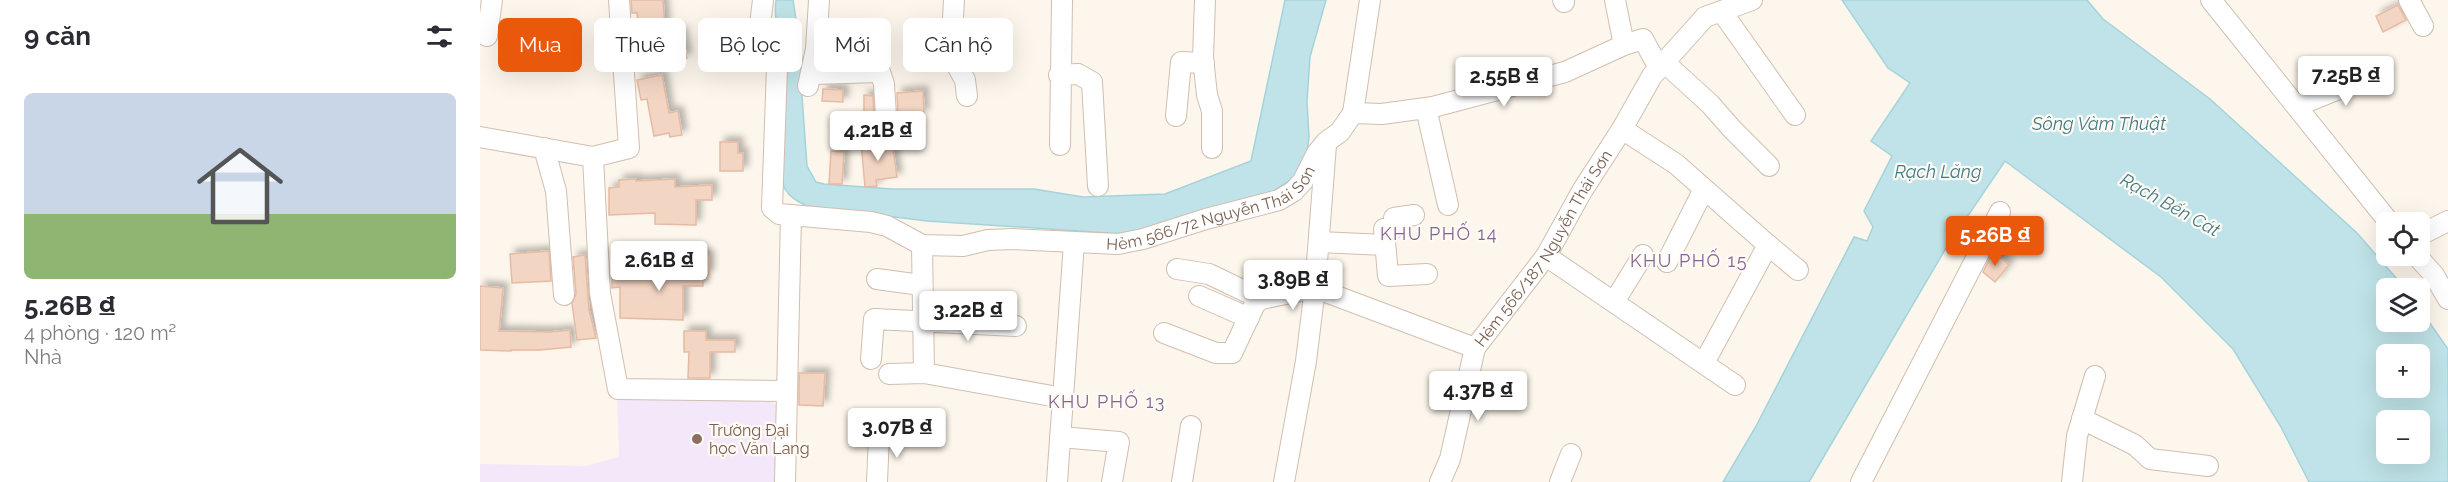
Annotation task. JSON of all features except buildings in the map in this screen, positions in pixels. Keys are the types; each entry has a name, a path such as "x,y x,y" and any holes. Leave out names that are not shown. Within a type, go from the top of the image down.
{"street":[{"path":"487,36 492,0"},
{"path":"480,137 592,157 629,148 619,0"},
{"path":"763,0 757,49 772,58 777,67 772,208 779,214 791,215 785,482"},
{"path":"819,0 816,49 810,80 880,72 884,84 886,131"},
{"path":"954,0 951,55 965,80 967,96"},
{"path":"1060,145 1059,75 1062,0"},
{"path":"1205,0 1204,63 1207,95 1212,111 1212,148"},
{"path":"1370,0 1353,113 1382,114 1426,108 1565,72 1624,45 1643,39 1661,65 1710,104 1769,166"},
{"path":"1616,0 1624,45"},
{"name":"Hẻm 566/187 Nguyễn Thái Sơn","path":"1440,482 1450,459 1476,348 1546,256 1582,191 1623,129 1652,76 1705,17 1752,0"},
{"path":"2211,0 2381,212"},
{"path":"2409,0 2423,26"},
{"path":"1722,12 1795,115"},
{"path":"1176,116 1181,62 1204,63"},
{"path":"2297,106 2380,72"},
{"path":"1059,75 1078,74 1092,82 1098,186"},
{"path":"1426,108 1448,205"},
{"name":"Hẻm 566/72 Nguyễn Thái Sơn","path":"791,215 871,222 887,226 922,244 963,246 988,240 1012,239 1118,244 1280,200 1294,191 1303,181 1317,153 1326,142 1340,132 1353,113"},
{"path":"1623,129 1676,165 1798,270"},
{"path":"1284,482 1306,361 1315,288 1326,142"},
{"path":"544,148 556,191 564,295"},
{"path":"592,157 600,293 618,389 787,391"},
{"path":"1667,262 1704,189"},
{"path":"1862,482 2000,212"},
{"path":"1414,215 1394,218 1394,228 1384,229 1388,276 1426,274"},
{"path":"2430,230 2448,221"},
{"path":"1319,242 1385,244"},
{"name":"Hẻm 566/72 Nguyễn Thái Sơn","path":"1057,482 1074,243"},
{"path":"922,244 924,373"},
{"path":"1704,363 1768,245"},
{"path":"1614,302 1643,255"},
{"path":"1546,256 1735,385"},
{"path":"2426,266 2448,299"},
{"path":"1177,269 1209,274 1261,299"},
{"path":"878,279 921,285"},
{"path":"1164,333 1216,353 1232,353 1255,304 1261,299 1315,288 1476,348"},
{"path":"1199,296 1248,318"},
{"path":"871,359 874,319 1016,326"},
{"path":"889,374 924,373 1063,398"},
{"path":"2072,482 2077,436 2095,376"},
{"path":"2082,419 2135,446 2150,459 2208,466"},
{"path":"1182,482 1191,426"},
{"path":"877,482 879,435"},
{"path":"1060,437 1119,442 1112,482"},
{"path":"1560,482 1571,454"}],"shaded area":[{"name":"Trường Đại học Văn Lang","path":"617,395 764,396 776,405 775,482 480,482 480,464 585,466 619,457"}],"water":[{"path":"776,0 793,0 796,18 776,17"},
{"path":"1285,0 1326,0 1310,57 1307,101 1309,137 1303,164 1293,178 1266,196 1218,211 1124,234 927,221 807,206 789,195 785,189 782,180 780,150 783,72 801,72 807,166 816,182 892,189 1034,189 1083,197 1165,194 1251,161"},
{"name":"Sông Vàm Thuật","path":"1842,0 2087,0 2103,19 2210,99 2357,233 2376,255 2376,266 2386,266 2396,278 2376,278 2376,332 2430,332 2430,323 2448,349 2448,482 2309,482 2281,427 2233,349 2161,277 2005,161 1946,248 1809,482 1723,482 1755,428 1854,237 1867,241 1873,227 1864,211 1892,156 1871,141 1910,83 1888,68"}],"place":[{"name":"Trường Đại học Văn Lang","path":"697,439"}],"district":[{"name":"KHU PHỐ 14","path":"1439,234"},
{"name":"KHU PHỐ 15","path":"1689,261"},
{"name":"KHU PHỐ 13","path":"1107,402"}],"water label":[{"name":"Rạch Lăng","path":"1938,172"},
{"name":"Rạch Bến Cát","path":"2170,205"}]}
